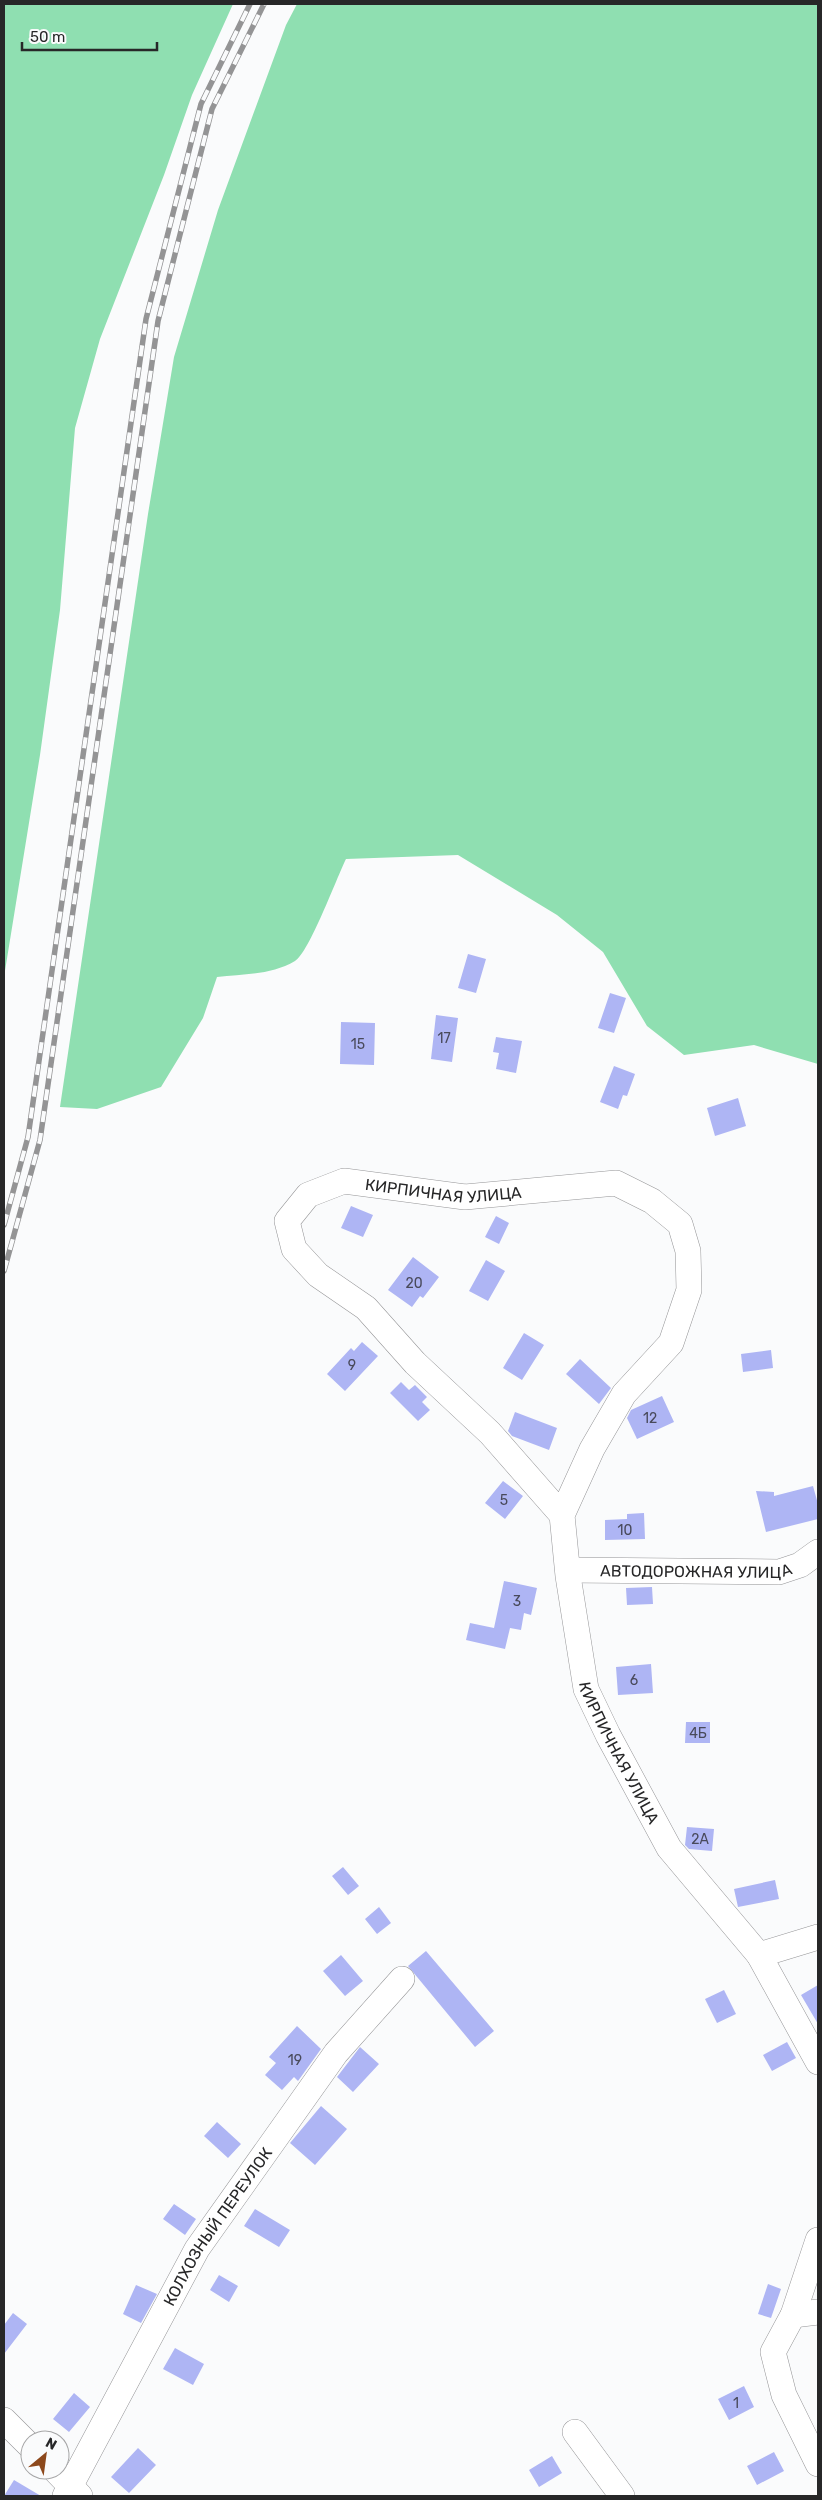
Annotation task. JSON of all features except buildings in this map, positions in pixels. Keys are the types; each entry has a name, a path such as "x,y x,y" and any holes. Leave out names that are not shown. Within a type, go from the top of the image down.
{"street":[{"name":"КИРПИЧНАЯ УЛИЦА","path":"562,1515 490,1433 416,1363 366,1308 318,1275 294,1249 288,1221 308,1195 344,1182 464,1197 616,1183 652,1201 680,1224 688,1251 689,1290 671,1343 624,1394 592,1448 562,1515 568,1570 586,1689 608,1735 669,1848 759,1955 818,2062"},
{"name":"АВТОДОРОЖНАЯ УЛИЦА","path":"568,1570 779,1572 800,1565 818,1552"},
{"path":"759,1955 818,1937"},
{"name":"КОЛХОЗНЫЙ ПЕРЕУЛОК","path":"68,2487 197,2249 336,2053 402,1978"},
{"path":"818,2240 793,2315 773,2352 784,2395 818,2464"},
{"path":"793,2315 818,2312"},
{"path":"4,2420 20,2436"},
{"path":"574,2432 622,2496"}],"green space":[{"path":"4,4 233,4 192,95 164,175 100,339 75,428 60,610 40,755 4,977"},
{"path":"297,4 818,4 818,1064 754,1045 684,1055 647,1026 603,952 557,915 458,855 346,859 308,944 295,961 286,966 267,971 217,977 203,1018 161,1087 97,1109 60,1107 148,514 174,357 218,210 286,25"}],"railway":[{"path":"4,1225 28,1137 146,319 201,104 250,4"},
{"path":"4,1271 40,1140 158,321 212,109 264,4"}]}
